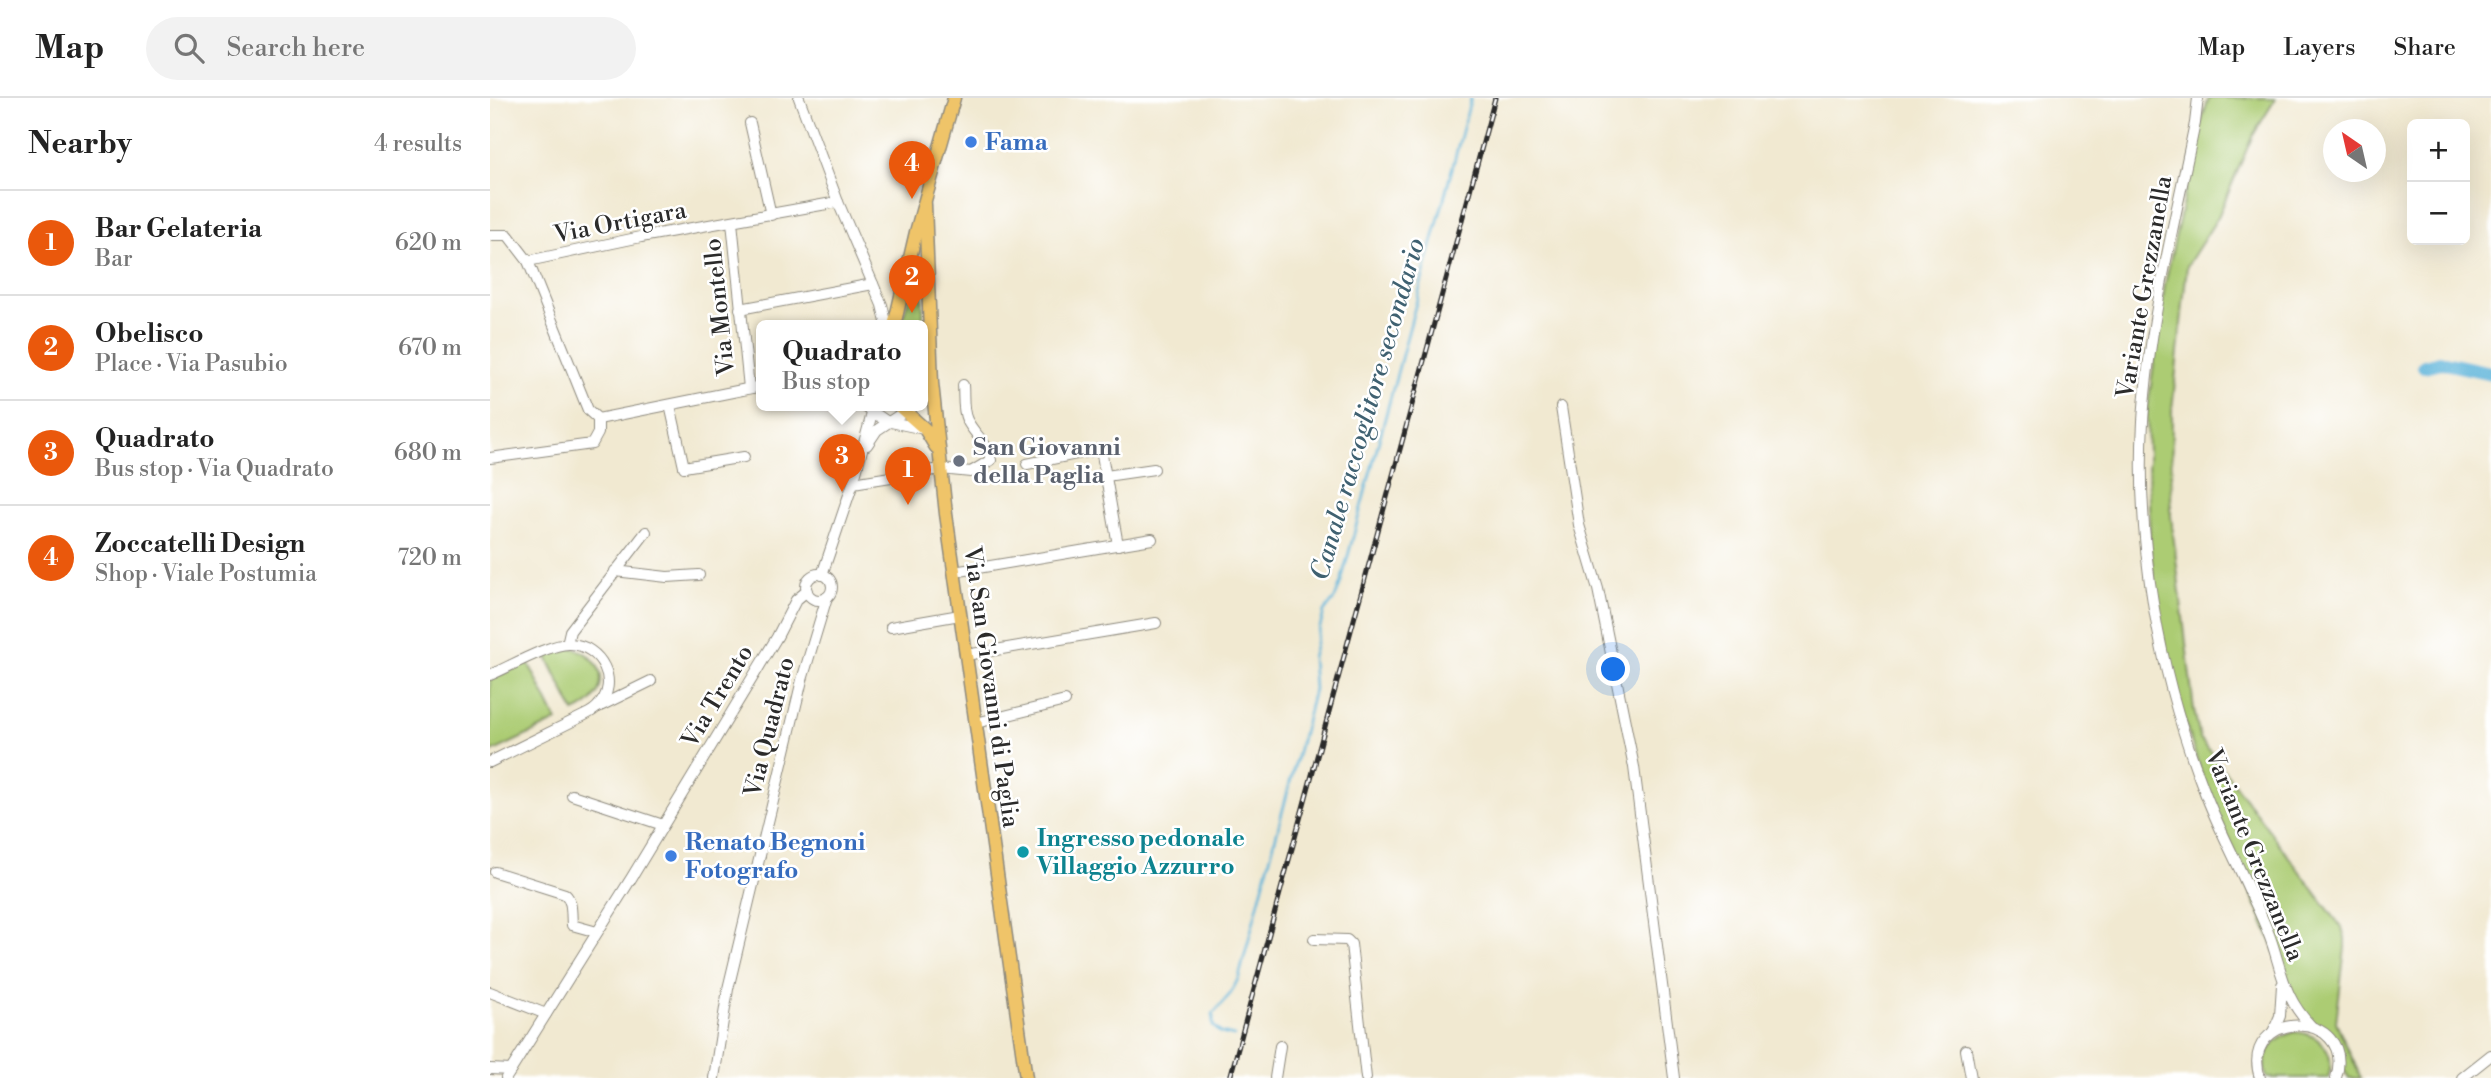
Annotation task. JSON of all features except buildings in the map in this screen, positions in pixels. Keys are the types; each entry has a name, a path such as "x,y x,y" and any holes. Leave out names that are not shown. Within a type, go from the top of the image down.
{"main road":[{"path":"895,320 954,98"},
{"name":"Via San Giovanni di Paglia","path":"925,204 932,383 939,454 1026,1078"},
{"path":"905,281 915,266 922,268 927,276"},
{"path":"908,411 925,429 939,454"}],"street":[{"path":"799,98 886,320"},
{"name":"Variante Grezzanella","path":"2198,98 2148,369 2143,448 2147,556 2157,625 2185,735 2204,791 2268,934 2282,981 2300,1015 2329,1039 2335,1048 2338,1063 2347,1077"},
{"name":"Variante Grezzanella","path":"2195,123 2206,98"},
{"path":"750,123 771,215"},
{"name":"Via Ortigara","path":"490,235 508,235 528,261 641,237 838,202"},
{"name":"Via Montello","path":"732,222 749,388"},
{"path":"490,458 592,444 598,433 598,419 588,410 528,261"},
{"path":"740,309 873,284"},
{"path":"884,310 888,313 897,311"},
{"path":"928,371 932,383 928,394"},
{"path":"853,483 941,469 971,472 991,460 988,447 968,422 963,385"},
{"path":"598,419 756,387"},
{"path":"670,405 684,467 744,457"},
{"path":"1561,407 1579,526 1598,589 1634,767 1674,1078"},
{"path":"822,598 810,596 807,591 810,578 822,575 853,483 869,411"},
{"path":"874,411 890,422 925,429"},
{"path":"860,457 873,434 902,411"},
{"path":"1027,464 1101,449 1118,545"},
{"path":"1106,476 1154,469"},
{"path":"567,644 570,631 646,532"},
{"path":"954,572 1152,539"},
{"path":"615,571 667,577 699,575"},
{"name":"Via Quadrato","path":"714,1078 728,989 822,598 832,587 829,579 822,575"},
{"name":"Via Trento","path":"508,1074 663,825 777,637 796,600 807,591"},
{"path":"891,627 960,615"},
{"path":"966,655 1156,623"},
{"path":"490,675 560,644 584,647 596,653 604,663 608,675 608,687 598,707"},
{"path":"490,762 651,681"},
{"path":"976,723 1065,701"},
{"path":"572,795 663,825"},
{"path":"495,872 565,894 569,897 572,925 597,932"},
{"path":"1314,939 1347,940 1351,944 1366,1078"},
{"name":"Variante Grezzanella","path":"2251,1078 2265,1041 2273,1032 2280,1016 2282,981"},
{"path":"490,992 546,1014"},
{"path":"2273,1032 2284,1026 2311,1026"},
{"path":"1275,1078 1280,1046"},
{"path":"1966,1050 1972,1078"},
{"path":"2462,1078 2491,1055"},
{"path":"2257,1062 2260,1078"},
{"path":"2336,1078 2338,1063"},
{"path":"490,1069 508,1074"}],"green space":[{"path":"2209,98 2276,98 2252,137 2218,217 2187,266 2172,410 2171,516 2194,710 2200,738 2342,928 2345,948 2336,1022 2361,1078 2349,1078 2339,1050 2302,1014 2204,782 2171,678 2157,608 2150,546 2147,413 2165,284 2199,129"},
{"path":"915,274 921,274 923,320 903,320"},
{"path":"570,647 592,659 601,678 595,697 574,712 546,655"},
{"path":"528,662 557,721 490,753 490,679"},
{"path":"2294,1032 2311,1036 2324,1046 2330,1060 2328,1078 2267,1078 2265,1063 2270,1049 2280,1039"}],"waterway":[{"name":"Canale raccoglitore secondario","path":"1234,1036 1221,1033 1213,1026 1213,1014 1231,993 1239,977 1314,689 1312,658 1324,612 1335,598 1341,582 1471,98"},
{"path":"2424,366 2440,362 2491,373"}],"railway":[{"path":"1230,1078 1495,98"}],"place":[{"name":"Fama","path":"971,142"},
{"name":"Zoccatelli Design","path":"912,199"},
{"name":"Obelisco","path":"912,313"},
{"name":"San Giovanni della Paglia","path":"959,461"},
{"name":"Quadrato","path":"842,492"},
{"name":"Bar Gelateria","path":"908,505"},
{"name":"Ingresso pedonale Villaggio Azzurro","path":"1023,852"},
{"name":"Renato Begnoni Fotografo","path":"671,856"}]}
